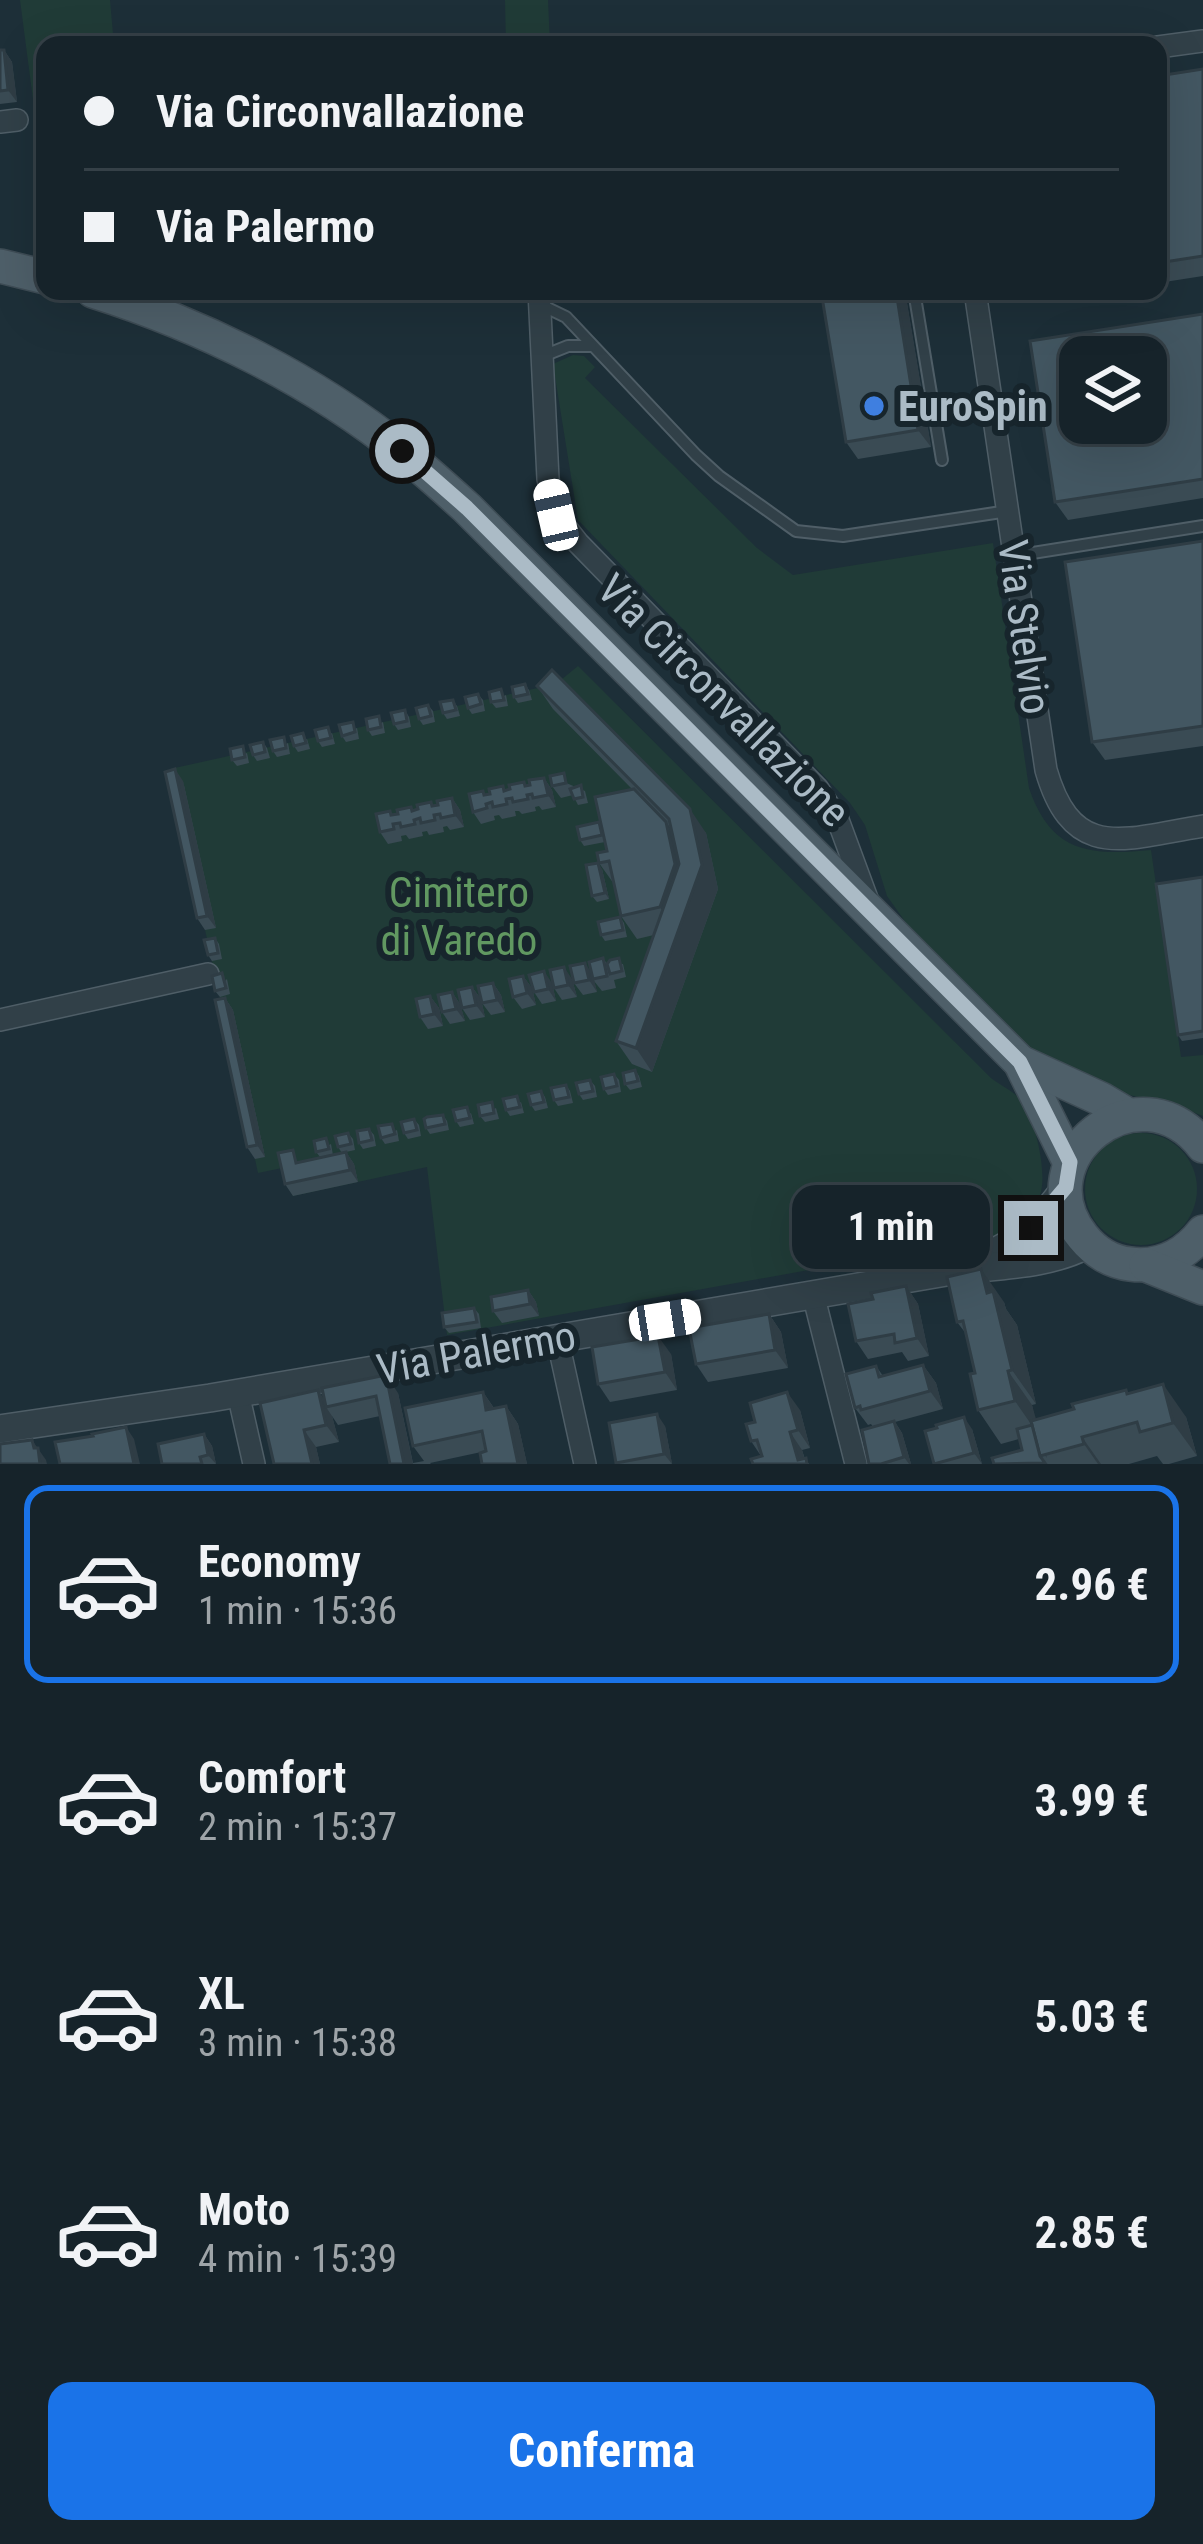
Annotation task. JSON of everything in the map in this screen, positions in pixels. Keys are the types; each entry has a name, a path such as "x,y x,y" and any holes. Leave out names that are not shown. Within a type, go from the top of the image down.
{"main road":[{"path":"3,268 36,275"},
{"name":"Via Circonvallazione","path":"118,300 192,327 262,361 331,401 402,451 467,508 1020,1062 1128,1115 1168,1119 1198,1134"},
{"name":"Via Circonvallazione","path":"1020,1062 1068,1175 1067,1208 1088,1244"},
{"path":"1068,1175 1084,1140 1104,1124 1128,1115"},
{"path":"1088,1244 1125,1264 1146,1265 1171,1260 1203,1232"},
{"path":"1146,1265 1203,1288"}],"street":[{"path":"1167,46 1203,41"},
{"path":"539,300 548,478 556,515 818,789 838,820 871,911"},
{"name":"Via Stelvio","path":"976,300 1046,770 1054,796 1063,813 1100,838 1203,826"},
{"path":"0,1020 208,974"},
{"name":"Via Palermo","path":"952,1271 1006,1248 1031,1228 1068,1175"},
{"name":"Via Palermo","path":"0,1429 1047,1259 1088,1244"},
{"path":"813,1294 856,1464"},
{"path":"557,1337 585,1464"},
{"path":"238,1393 254,1464"}],"lane":[{"path":"543,300 566,316 696,455 796,531 843,536 1007,511"},
{"path":"915,300 942,460"},
{"path":"543,356 568,346 594,346"},
{"path":"1014,556 1203,526"}],"green space":[{"path":"20,0 110,0 113,36 36,36 36,122"},
{"path":"505,0 548,0 550,36 506,36"},
{"path":"573,355 584,356 595,367 585,378 757,548 793,575 993,543 1029,788 1049,826 1075,846 1109,852 1151,850 1181,1057 1203,1055 1203,1116 1172,1104 1105,1090 1029,1054 931,958 887,896 865,825 850,803 578,520 553,364"},
{"name":"Cimitero di Varedo","path":"578,666 991,1078 1022,1101 1039,1147 1042,1186 1037,1201 1016,1223 998,1236 447,1335 427,1167 293,1196 287,1167 258,1173 170,769 556,684"},
{"path":"1141,1133 1162,1137 1180,1150 1193,1168 1197,1189 1193,1210 1180,1228 1162,1241 1141,1245 1120,1241 1102,1228 1089,1210 1085,1189 1089,1168 1102,1150 1120,1137"}],"building":[{"path":"0,50 4,50 8,90 0,91"},
{"path":"1203,69 1203,256 1167,262 1167,75"},
{"path":"822,300 897,300 918,430 846,442"},
{"path":"1203,314 1203,479 1055,502 1030,341 1059,336 1059,444 1167,444 1167,336 1062,336"},
{"path":"1203,541 1203,726 1092,742 1065,562"},
{"path":"552,670 690,809 702,865 636,1048 616,1041 679,864 669,819 537,686"},
{"path":"525,684 528,694 514,697 512,687"},
{"path":"501,689 504,700 491,702 489,692"},
{"path":"478,694 481,704 468,708 465,697"},
{"path":"453,700 456,710 443,713 440,702"},
{"path":"428,705 431,716 419,719 416,708"},
{"path":"405,710 407,721 394,724 391,713"},
{"path":"379,716 381,727 368,730 366,719"},
{"path":"353,722 355,732 342,736 339,725"},
{"path":"328,727 331,738 318,741 315,730"},
{"path":"303,733 306,743 294,746 291,736"},
{"path":"284,737 286,748 273,751 270,740"},
{"path":"263,742 265,752 253,755 250,745"},
{"path":"243,746 245,757 232,760 230,749"},
{"path":"175,769 207,916 197,918 165,772"},
{"path":"564,773 566,783 552,786 550,776"},
{"path":"544,778 548,795 527,795 528,799 513,802 506,799 507,804 493,807 492,802 473,812 469,794 490,794 489,789 503,786 504,791 509,785 530,785 529,780"},
{"path":"581,785 583,797 574,799 570,789"},
{"path":"634,789 666,822 675,864 660,907 621,916 609,861 599,863 597,853 607,851 595,797"},
{"path":"452,798 455,815 434,815 435,820 421,823 420,818 401,827 393,824 394,829 380,832 376,814 398,814 397,810 411,807 412,811 417,805 438,805 437,801"},
{"path":"599,822 602,835 580,840 577,827"},
{"path":"598,863 605,893 592,896 586,865"},
{"path":"1203,877 1203,1031 1178,1035 1156,884"},
{"path":"620,917 623,930 601,935 598,922"},
{"path":"215,938 218,953 208,955 204,940"},
{"path":"603,958 607,976 593,979 589,962"},
{"path":"619,958 622,971 610,974 607,964"},
{"path":"585,963 589,980 574,983 570,966"},
{"path":"564,967 568,985 554,988 550,970"},
{"path":"544,971 548,989 534,992 529,975"},
{"path":"222,973 226,988 215,991 212,976"},
{"path":"523,976 527,993 513,997 509,979"},
{"path":"493,983 497,1000 482,1003 478,986"},
{"path":"472,987 476,1005 462,1008 458,990"},
{"path":"452,992 456,1009 442,1012 438,995"},
{"path":"430,996 434,1014 420,1017 416,999"},
{"path":"225,998 257,1145 247,1147 215,1000"},
{"path":"635,1070 638,1081 625,1084 623,1073"},
{"path":"614,1074 617,1086 604,1089 601,1077"},
{"path":"590,1080 593,1091 579,1094 576,1083"},
{"path":"566,1085 569,1097 554,1100 551,1088"},
{"path":"541,1091 544,1102 531,1105 528,1094"},
{"path":"517,1096 520,1107 506,1110 503,1099"},
{"path":"492,1102 494,1113 480,1116 478,1105"},
{"path":"467,1107 470,1118 456,1121 453,1110"},
{"path":"443,1115 445,1124 426,1128 424,1119"},
{"path":"414,1119 417,1130 404,1133 401,1122"},
{"path":"392,1124 395,1134 381,1138 378,1126"},
{"path":"369,1129 372,1140 359,1143 357,1131"},
{"path":"348,1133 351,1144 338,1147 335,1136"},
{"path":"326,1138 329,1149 316,1152 314,1141"},
{"path":"293,1150 296,1163 346,1152 350,1170 285,1184 278,1153"},
{"path":"981,1269 987,1293 993,1291 1015,1401 978,1410 963,1321 957,1322 947,1277"},
{"path":"906,1286 917,1338 895,1343 894,1334 856,1341 848,1304 873,1299 871,1293"},
{"path":"528,1290 530,1304 493,1311 491,1297"},
{"path":"474,1308 477,1322 444,1327 442,1313"},
{"path":"769,1314 775,1350 696,1364 689,1328"},
{"path":"658,1336 665,1372 598,1384 592,1347"},
{"path":"923,1365 930,1391 855,1408 846,1374 876,1366 879,1377"},
{"path":"386,1375 404,1464 390,1464 376,1396 326,1407 322,1388"},
{"path":"1163,1384 1173,1423 1140,1432 1137,1422 1082,1437 1084,1444 1040,1456 1031,1421 1074,1409 1072,1404"},
{"path":"318,1390 326,1425 304,1430 312,1464 274,1464 260,1403"},
{"path":"483,1392 486,1410 506,1406 518,1464 482,1464 480,1453 486,1451 482,1431 413,1446 405,1408"},
{"path":"787,1392 798,1430 790,1432 798,1460 806,1458 807,1464 753,1464 751,1459 762,1456 746,1424 755,1422 750,1403"},
{"path":"657,1414 664,1454 616,1463 609,1423"},
{"path":"964,1417 974,1453 934,1464 925,1431"},
{"path":"894,1421 904,1457 869,1464 862,1430"},
{"path":"1032,1425 1045,1463 994,1464 992,1458 1022,1450 1017,1429"},
{"path":"126,1427 134,1464 60,1464 55,1442"},
{"path":"204,1434 208,1455 200,1457 202,1464 162,1464 158,1444"},
{"path":"32,1440 40,1464 0,1464 0,1444"}],"place":[{"name":"EuroSpin","path":"874,406"}],"route":[{"path":"402,451 467,508 1020,1062 1070,1162 1066,1187 1031,1228"}]}
